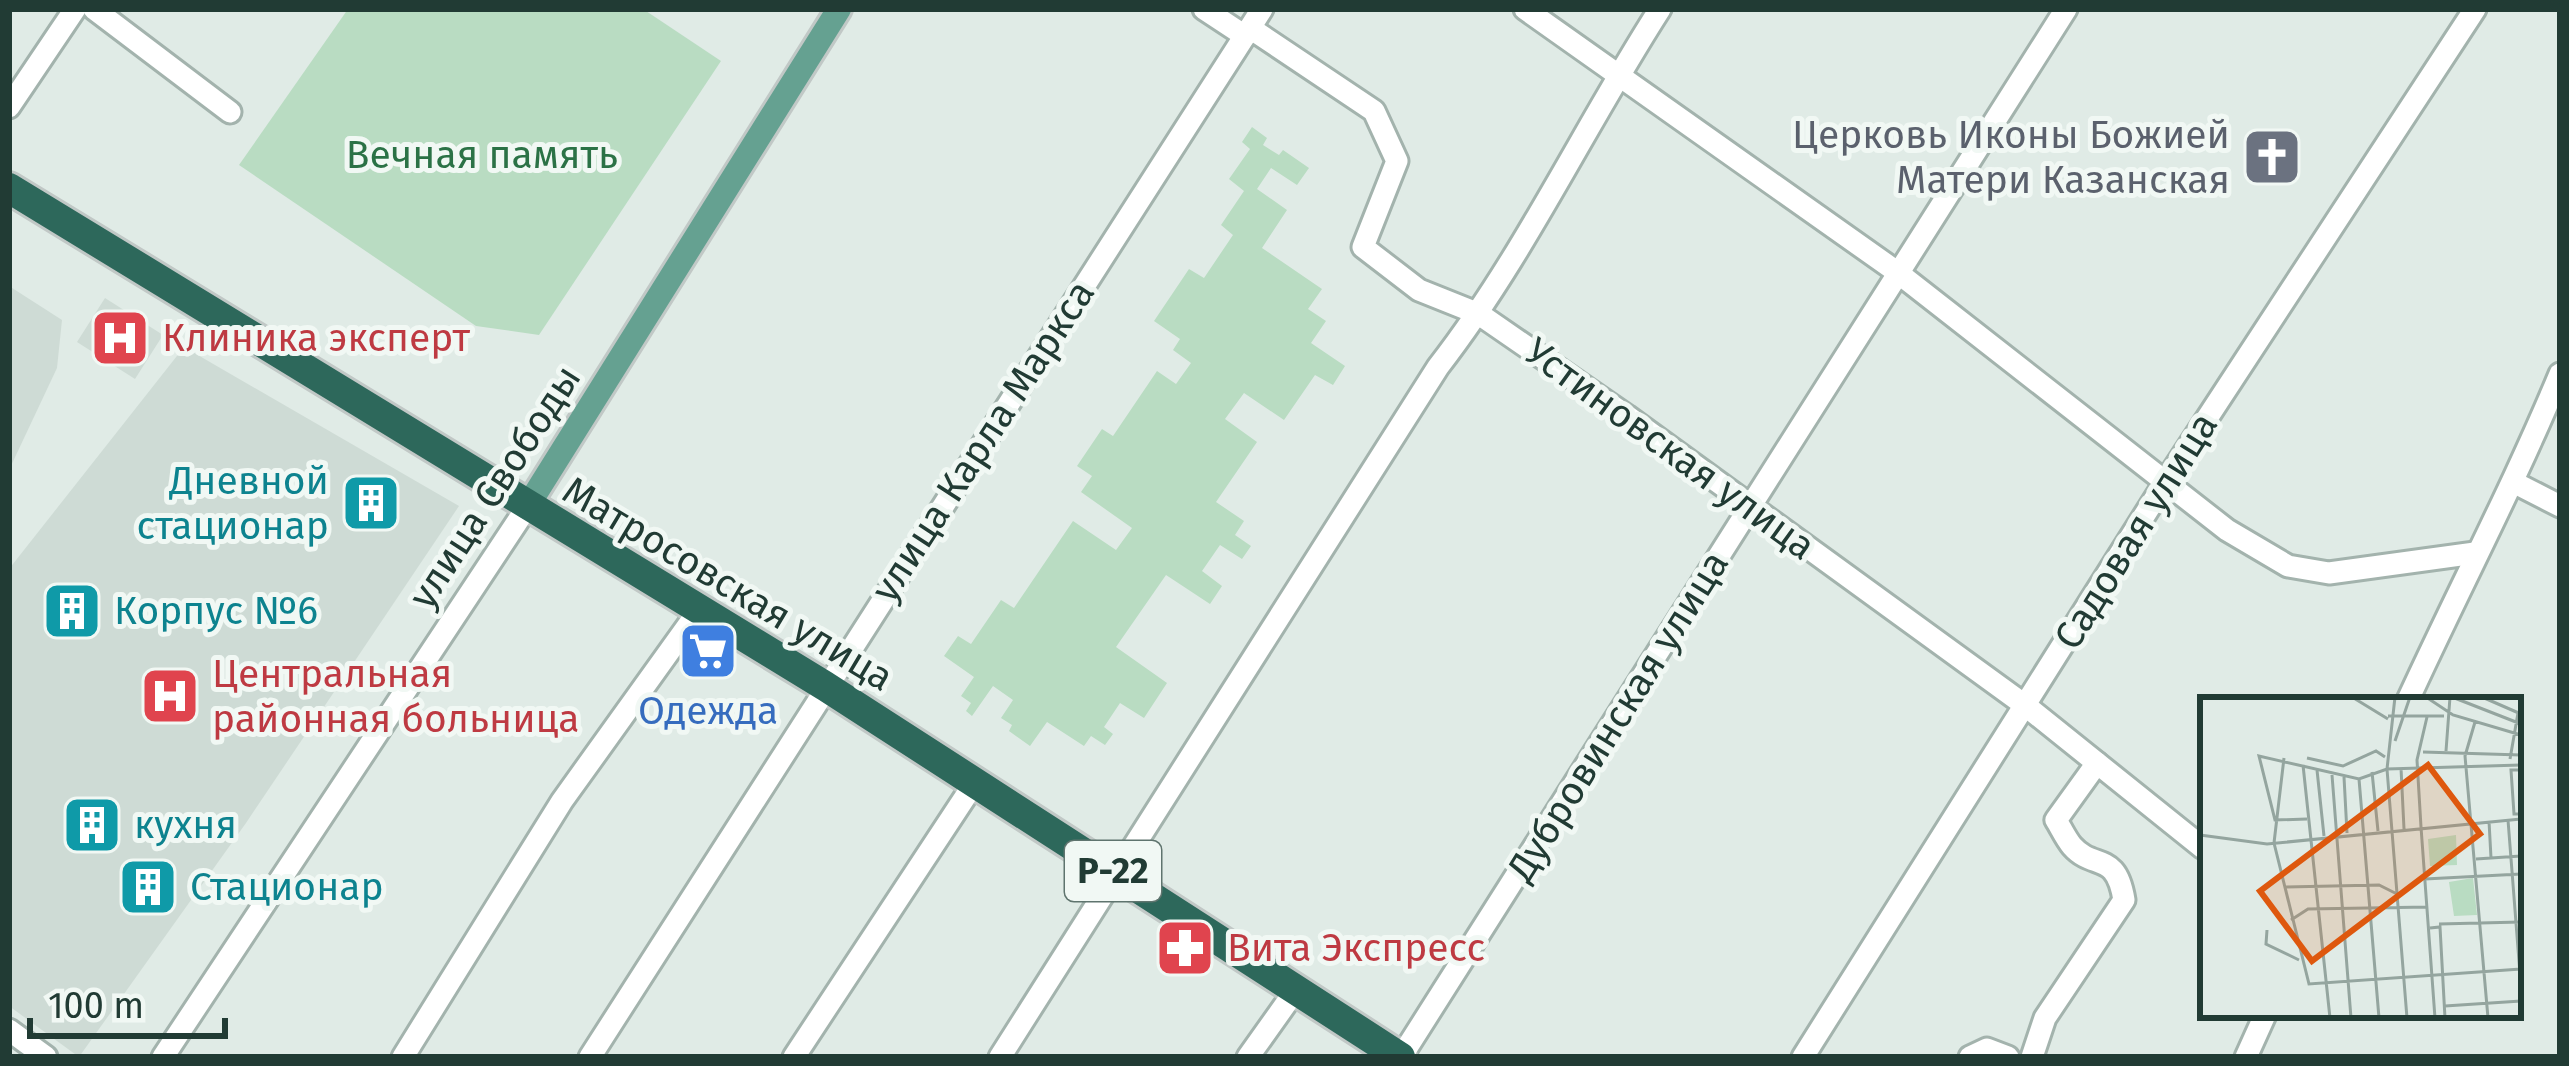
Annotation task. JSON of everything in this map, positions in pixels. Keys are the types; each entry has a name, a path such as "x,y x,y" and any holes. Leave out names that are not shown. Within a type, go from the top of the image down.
{"highway":[{"name":"Матросовская улица","path":"9,188 825,686 1400,1057"}],"main road":[{"name":"улица Свободы","path":"527,507 839,9"}],"street":[{"path":"9,107 75,9"},
{"path":"94,9 230,112"},
{"name":"Устиновская улица","path":"1204,9 1253,24 1374,111 1397,161 1363,248 1419,290 1479,314 1751,507 2026,706 2200,846"},
{"path":"1525,9 1898,272 2227,530 2288,566 2310,572 2475,554"},
{"path":"1000,1057 1438,367 1479,314 1616,76 1660,9"},
{"name":"Дубровинская улица","path":"1400,1057 2066,9"},
{"name":"Садовая улица","path":"1803,1057 2166,481 2475,9"},
{"name":"улица Карла Маркса","path":"590,1057 1253,24"},
{"path":"2409,697 2475,554 2515,483 2560,374"},
{"path":"2515,483 2560,506"},
{"name":"улица Свободы","path":"163,1057 527,507"},
{"path":"403,1057 562,801 699,610"},
{"path":"2032,1057 2045,1018 2124,900 2121,879 2103,860 2074,850 2056,820 2097,764"},
{"path":"794,1057 975,782"},
{"path":"1248,1057 1295,991"},
{"path":"2246,1057 2264,1018"},
{"path":"9,1030 46,1057"},
{"path":"1970,1057 1987,1049 2008,1057"}],"shaded area":[{"path":"9,286 62,320 57,368 9,470"},
{"name":"Клиника эксперт","path":"105,298 163,335 135,379 77,342"},
{"name":"Центральная районная больница","path":"184,347 459,506 246,823 79,1057 9,1006 9,569"}],"green space":[{"name":"Вечная память","path":"348,9 643,9 721,61 539,335 476,326 239,165"},
{"path":"1252,127 1267,138 1263,145 1279,155 1283,150 1309,168 1297,185 1271,168 1257,189 1287,210 1262,248 1322,289 1308,309 1326,321 1311,343 1345,366 1333,385 1315,375 1284,420 1244,393 1225,419 1257,442 1216,502 1244,521 1235,535 1251,546 1242,559 1220,545 1202,571 1222,586 1210,604 1166,575 1116,647 1167,683 1144,718 1120,703 1104,727 1113,734 1105,745 1091,736 1084,746 1047,722 1030,746 1009,731 1012,725 1001,718 1013,700 993,686 972,716 966,711 971,703 961,696 974,677 944,656 958,636 971,644 1001,600 1014,608 1073,521 1116,550 1132,528 1081,492 1092,476 1077,466 1102,429 1113,436 1157,371 1176,384 1191,363 1173,350 1180,339 1154,321 1189,269 1204,278 1233,235 1221,225 1244,191 1229,179 1250,149 1242,142"}],"place":[{"name":"Церковь Иконы Божией Матери Казанская","path":"2272,157"},
{"name":"Клиника эксперт","path":"120,338"},
{"name":"Дневной стационар","path":"371,503"},
{"name":"Корпус №6","path":"72,611"},
{"name":"Одежда","path":"708,651"},
{"name":"Центральная районная больница","path":"170,696"},
{"name":"кухня","path":"92,825"},
{"name":"Стационар","path":"148,887"},
{"name":"Вита Экспресс","path":"1185,948"}]}
